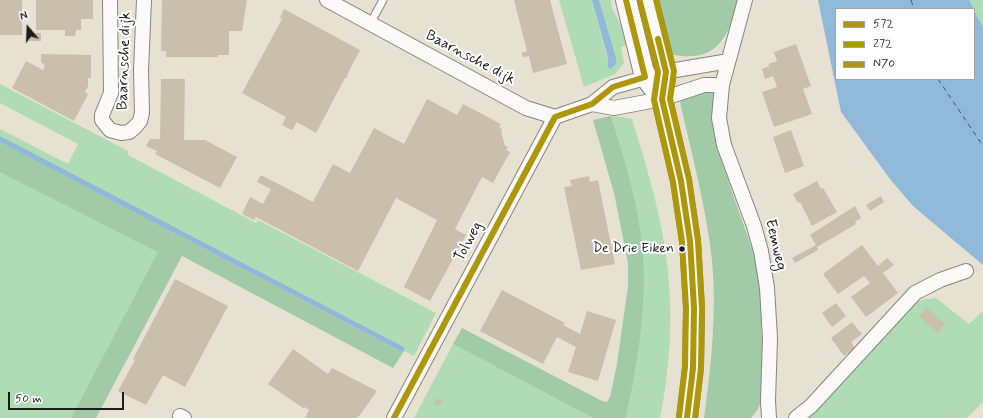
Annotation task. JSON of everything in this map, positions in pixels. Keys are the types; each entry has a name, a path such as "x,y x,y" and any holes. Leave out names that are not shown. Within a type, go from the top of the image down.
{"main road":[{"path":"626,0 645,77 662,99"},
{"path":"648,0 666,72 662,99 681,181 690,241 694,308 693,360 686,418"}],"street":[{"name":"Baarnsche dijk","path":"110,0 111,93 102,115 105,126 110,130 121,133 129,132 135,127 140,121 142,113 141,70 144,0"},
{"name":"Eemweg","path":"745,0 722,85 719,118 722,138 758,238 767,288 770,338 768,401 769,418"},
{"name":"Baarnsche dijk","path":"331,1 370,24 526,108 555,117"},
{"path":"555,117 592,104 613,87 666,72 722,62 727,63"},
{"path":"592,104 614,108 662,99 704,85 722,85"},
{"name":"Tolweg","path":"394,418 555,117"},
{"path":"796,418 810,406 915,293 940,280 966,271"}],"lane":[{"path":"370,24 383,0"}],"green space":[{"path":"559,0 592,0 609,64 616,59 599,0 611,0 612,8 631,44 621,47 624,63 615,74 584,87"},
{"path":"657,0 740,0 730,27 717,46 709,52 685,56 669,54"},
{"path":"969,0 983,0 983,27 975,12 975,8 973,8"},
{"path":"0,84 128,151 128,155 256,223 258,220 436,313 414,356 404,351 404,347 174,227 71,418 0,418 0,129 68,164 78,144 0,103"},
{"path":"699,89 713,90 718,147 757,263 760,285 763,375 761,401 758,409 751,418 704,418 714,319 712,260 694,161 680,102"},
{"path":"611,116 632,119 653,192 667,259 670,328 667,373 660,418 626,418 638,356 643,315 643,252 635,200"},
{"path":"611,116 631,183 641,235 644,273 643,315 638,356 626,418 593,418 453,344 462,328 602,401 607,402 610,397 617,364 628,286 628,263 614,193 593,120"},
{"path":"0,142 402,352 404,351 393,368 182,256 96,418 71,418 158,252 0,172"},
{"path":"936,298 969,324 983,311 983,402 967,418 806,418 916,303 921,300"},
{"path":"453,344 593,418 414,418"}],"water":[{"path":"592,0 599,0 616,58 616,64 610,69 608,67 608,58"},
{"path":"818,0 969,0 973,8 835,8 835,80 975,80 975,12 983,27 983,265 913,206 890,179 841,112"},
{"path":"0,136 404,347 404,351 402,352 0,142"}],"building":[{"path":"0,0 22,0 22,35 0,35"},
{"path":"36,0 93,0 93,19 81,19 81,30 76,30 75,36 65,36 65,30 36,30"},
{"path":"162,0 247,0 242,31 229,31 229,55 218,55 218,57 166,57 166,51 161,51"},
{"path":"514,0 550,0 567,64 533,73 529,56 522,56 522,53 527,51"},
{"path":"284,9 360,50 347,78 345,78 316,133 297,122 292,130 282,125 286,117 242,93 282,19 280,18"},
{"path":"124,19 131,19 131,26 124,26"},
{"path":"29,33 41,33 41,41 29,41"},
{"path":"796,44 811,86 803,89 812,114 774,127 762,92 777,87 773,76 765,79 762,69 770,66 768,64 777,61 774,52"},
{"path":"41,54 91,55 91,78 88,78 88,86 85,92 88,94 74,121 12,88 26,61 43,70 45,65 41,62"},
{"path":"161,79 185,79 184,140 205,140 237,157 220,188 155,154 157,151 146,146 150,139 160,139"},
{"path":"427,99 457,115 463,104 501,124 499,127 502,129 501,131 505,146 508,147 506,150 510,152 493,183 482,177 455,229 466,235 430,301 404,287 437,220 396,198 358,271 256,217 254,220 242,214 250,197 263,204 271,189 257,182 261,175 313,202 333,164 350,173 374,128 404,144"},
{"path":"791,130 804,166 785,173 773,137"},
{"path":"589,176 590,182 598,180 615,264 581,270 564,187 572,186 570,180"},
{"path":"817,181 821,189 823,188 837,212 812,226 800,202 798,203 793,194"},
{"path":"881,196 884,202 870,211 866,205"},
{"path":"855,206 861,218 855,222 856,224 817,247 818,250 795,263 792,258 816,245 810,235"},
{"path":"862,245 878,266 887,258 894,265 883,273 898,293 866,317 851,297 870,283 864,276 838,294 823,274"},
{"path":"175,279 228,306 185,387 163,375 146,405 118,391"},
{"path":"502,290 565,323 563,325 580,334 587,311 616,320 598,381 568,372 576,347 557,337 543,364 480,331"},
{"path":"836,303 846,316 832,327 822,313"},
{"path":"927,308 945,324 938,333 919,317"},
{"path":"852,322 862,334 851,342 855,348 844,356 831,338"},
{"path":"293,349 328,374 332,368 377,391 357,418 305,418 309,410 305,407 303,408 268,384"},
{"path":"437,398 442,401 439,406 434,404"}],"ferry route":[{"path":"911,0 914,8"},
{"path":"939,80 983,146"}],"transit line":[{"name":"572","path":"394,418 555,117 592,104 613,87 645,77 626,0"},
{"name":"N70","path":"656,0 674,71 670,99 689,179 698,241 702,308 701,368 695,418"},
{"name":"272","path":"640,2 658,72 654,100 673,182 682,242 686,308 685,367 679,417"},
{"name":"572","path":"658,39 666,72 662,99 681,181 690,241 694,308 693,368 687,418"}],"place":[{"name":"De Drie Eiken","path":"682,249"}]}
